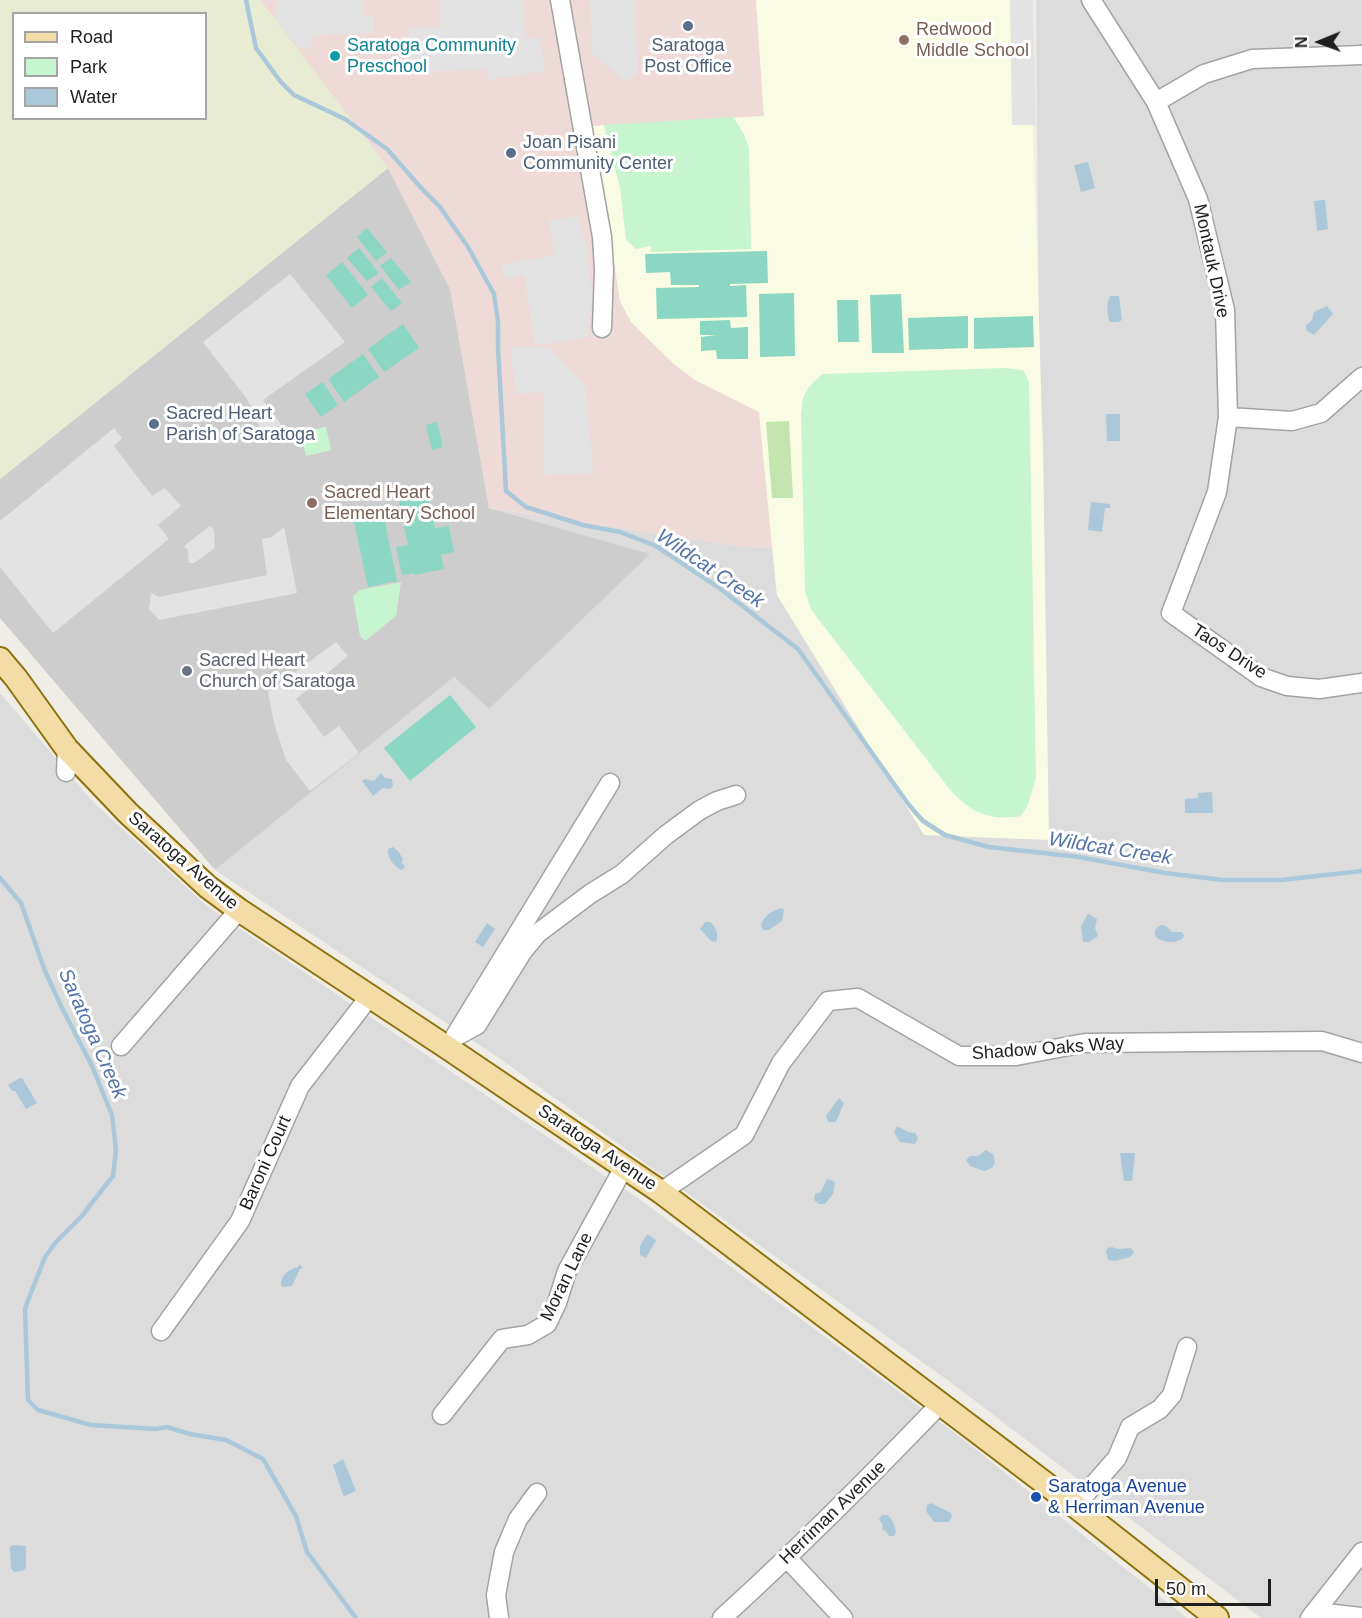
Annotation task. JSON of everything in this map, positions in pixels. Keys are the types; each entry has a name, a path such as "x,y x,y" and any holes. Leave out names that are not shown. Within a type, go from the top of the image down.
{"main road":[{"name":"Saratoga Avenue","path":"0,659 67,749 128,813 208,887 370,996 452,1042 661,1192 1075,1506 1217,1618"}],"street":[{"path":"560,0 602,237 604,269 602,328"},
{"name":"Montauk Drive","path":"1091,0 1156,102 1198,200 1225,309 1228,417 1217,492 1171,613"},
{"path":"1156,102 1204,74 1252,59 1362,55"},
{"path":"1228,417 1292,421 1322,413 1362,377"},
{"name":"Taos Drive","path":"1171,613 1261,677 1287,686 1319,689 1362,683"},
{"path":"66,772 67,749"},
{"path":"452,1042 610,783"},
{"path":"452,1042 477,1025 523,951 538,933 590,894 622,874 666,835 700,810 736,795"},
{"path":"121,1046 239,910"},
{"name":"Baroni Court","path":"161,1330 240,1221 300,1086 370,996"},
{"name":"Shadow Oaks Way","path":"661,1192 744,1135 781,1063 828,1001 858,998 960,1056 1016,1056 1085,1043 1299,1041 1322,1041 1362,1053"},
{"name":"Moran Lane","path":"442,1415 502,1339 528,1335 547,1324 557,1303 567,1271 624,1167"},
{"path":"1075,1506 1117,1458 1130,1427 1160,1409 1172,1395 1187,1347"},
{"name":"Herriman Avenue","path":"722,1618 881,1466 940,1404"},
{"path":"499,1618 496,1595 504,1552 518,1520 537,1493"},
{"path":"1313,1615 1362,1552"},
{"path":"787,1558 843,1618"},
{"path":"1313,1615 1362,1617"}],"shaded area":[{"path":"0,0 260,0 388,168 0,479"},
{"path":"260,0 756,0 764,116 593,126 620,301 631,322 674,364 695,380 759,412 772,548 743,547 489,508 450,289 388,168"},
{"path":"261,0 363,0 364,15 374,15 374,33 314,35 310,48 299,48 275,20 277,1"},
{"path":"440,0 524,0 525,38 540,38 545,71 488,80 486,70 409,72 409,28 440,27"},
{"path":"590,0 635,0 638,73 625,82 592,53"},
{"path":"756,0 1033,0 1033,123 1043,452 1049,840 924,835 777,595 759,412 695,380 674,364 631,322 620,301 593,126 764,116"},
{"path":"1010,0 1033,0 1036,125 1012,125"},
{"path":"1036,0 1362,0 1362,1618 1261,1618 950,1382 499,1058 215,870 454,677 489,709 649,554 489,508 743,547 772,548 777,595 1048,840 1043,452 1039,362"},
{"path":"388,168 450,289 489,508 650,554 489,709 454,677 215,870 0,618 0,479"},
{"path":"578,216 587,250 592,293 588,337 535,344 524,275 504,279 502,264 555,255 548,221"},
{"path":"290,274 345,342 263,400 281,424 267,436 260,428 247,399 203,342"},
{"path":"510,347 549,347 586,387 593,473 543,475 544,392 516,394"},
{"path":"114,428 122,438 114,446 152,496 165,488 181,506 158,525 169,539 53,633 0,567 0,521"},
{"path":"210,526 214,530 215,548 194,563 189,563 188,551 184,546"},
{"path":"284,527 297,593 159,620 149,609 151,593 159,597 267,575 262,539 272,537"},
{"path":"336,642 348,656 296,699 324,737 339,726 359,753 310,791 286,760 274,723 268,692"},
{"path":"0,693 95,804 208,907 642,1201 964,1440 1187,1618 0,1618"}],"green space":[{"path":"733,117 744,134 749,148 751,249 651,252 651,246 636,249 626,240 620,188 604,125"},
{"path":"367,228 387,252 376,261 357,237"},
{"path":"359,248 379,273 367,281 347,258"},
{"path":"767,251 768,283 730,284 730,286 746,285 747,317 657,319 656,288 699,287 699,285 671,285 670,272 646,273 645,254"},
{"path":"391,258 411,282 399,290 380,266"},
{"path":"342,262 368,295 352,308 326,275"},
{"path":"382,278 402,303 391,311 371,287"},
{"path":"794,293 795,356 760,357 759,294"},
{"path":"901,294 904,353 872,353 870,295"},
{"path":"837,300 858,300 859,342 838,342"},
{"path":"968,316 968,348 909,350 908,318"},
{"path":"1033,316 1034,347 974,349 974,318"},
{"path":"730,320 731,328 748,327 748,359 717,359 716,350 701,351 701,337 716,335 700,335 700,321"},
{"path":"403,324 419,348 384,372 368,349"},
{"path":"363,354 379,377 344,402 328,379"},
{"path":"1006,368 1023,370 1029,382 1036,777 1028,805 1021,816 1000,817 974,810 951,791 812,611 805,592 801,415 803,398 809,387 822,374"},
{"path":"323,382 338,405 321,417 305,394"},
{"path":"789,421 793,498 772,498 766,422"},
{"path":"437,422 443,447 432,450 426,425"},
{"path":"326,427 331,450 306,456 300,432"},
{"path":"428,495 435,528 449,526 454,552 441,555 444,569 402,575 396,547 408,545 399,501"},
{"path":"382,507 397,581 368,587 352,513"},
{"path":"401,582 396,616 365,641 360,636 353,596 360,590"},
{"path":"450,695 476,727 410,781 384,748"}],"water":[{"path":"1088,162 1095,188 1081,192 1074,165"},
{"path":"1325,200 1328,229 1317,231 1314,201"},
{"path":"1110,296 1119,296 1122,320 1118,322 1110,322 1109,319 1107,305"},
{"path":"1327,306 1333,314 1314,335 1306,330 1306,325 1312,320 1314,312"},
{"path":"1106,414 1120,414 1120,441 1107,441"},
{"path":"1091,502 1110,504 1110,508 1105,508 1102,532 1088,530"},
{"path":"381,773 385,778 392,779 393,786 390,789 383,788 373,796 362,781 365,779 374,781"},
{"path":"1212,792 1213,813 1185,813 1185,799 1198,798 1198,793"},
{"path":"393,847 403,859 404,869 398,868 390,859 388,849"},
{"path":"782,908 784,910 782,921 769,930 763,930 761,925 766,916"},
{"path":"1088,914 1097,919 1095,928 1098,936 1089,942 1083,942 1081,926"},
{"path":"705,922 710,922 715,928 716,942 711,941 700,929"},
{"path":"487,923 495,929 483,947 475,942"},
{"path":"1162,925 1172,932 1182,932 1183,938 1173,942 1159,939 1155,931"},
{"path":"20,1078 37,1103 26,1109 15,1091 12,1091 8,1085"},
{"path":"839,1098 844,1103 836,1122 828,1122 826,1116"},
{"path":"897,1126 915,1133 918,1138 915,1144 900,1142 894,1132"},
{"path":"986,1150 993,1154 995,1163 992,1168 984,1171 970,1166 966,1160 970,1156 978,1156"},
{"path":"1120,1153 1135,1153 1132,1181 1124,1181"},
{"path":"827,1179 835,1182 833,1194 825,1204 819,1204 814,1200 815,1194 821,1192"},
{"path":"647,1234 656,1240 646,1258 640,1255 640,1246"},
{"path":"1112,1247 1131,1248 1134,1253 1130,1257 1115,1261 1108,1260 1106,1251"},
{"path":"299,1264 303,1268 300,1269 292,1286 281,1286 288,1271 298,1267"},
{"path":"343,1459 356,1491 345,1496 333,1465"},
{"path":"931,1503 951,1513 949,1522 934,1522 926,1511 927,1505"},
{"path":"882,1515 888,1515 893,1522 896,1532 894,1536 889,1536 886,1531 882,1530 883,1525 879,1519"},
{"path":"13,1545 26,1546 26,1568 22,1571 14,1572 11,1568 10,1547"}],"waterway":[{"name":"Wildcat Creek","path":"246,0 256,48 280,81 294,95 345,119 387,149 440,207 468,247 494,294 498,322 506,491 526,507 583,525 620,532 656,546 718,587 798,649 909,805 923,821 945,835 989,847 1079,857 1165,873 1223,880 1281,880 1362,871"},
{"name":"Saratoga Creek","path":"0,878 21,903 45,971 92,1066 112,1115 116,1150 113,1176 81,1217 56,1242 45,1257 27,1303 25,1309 28,1400 38,1410 91,1425 156,1429 167,1427 190,1434 226,1440 263,1459 296,1516 307,1552 356,1618"}],"place":[{"name":"Saratoga Post Office","path":"688,26"},
{"name":"Redwood Middle School","path":"904,40"},
{"name":"Saratoga Community Preschool","path":"335,56"},
{"name":"Joan Pisani Community Center","path":"511,153"},
{"name":"Sacred Heart Parish of Saratoga","path":"154,424"},
{"name":"Sacred Heart Elementary School","path":"312,503"},
{"name":"Sacred Heart Church of Saratoga","path":"187,671"},
{"name":"Saratoga Avenue & Herriman Avenue","path":"1036,1497"}]}
